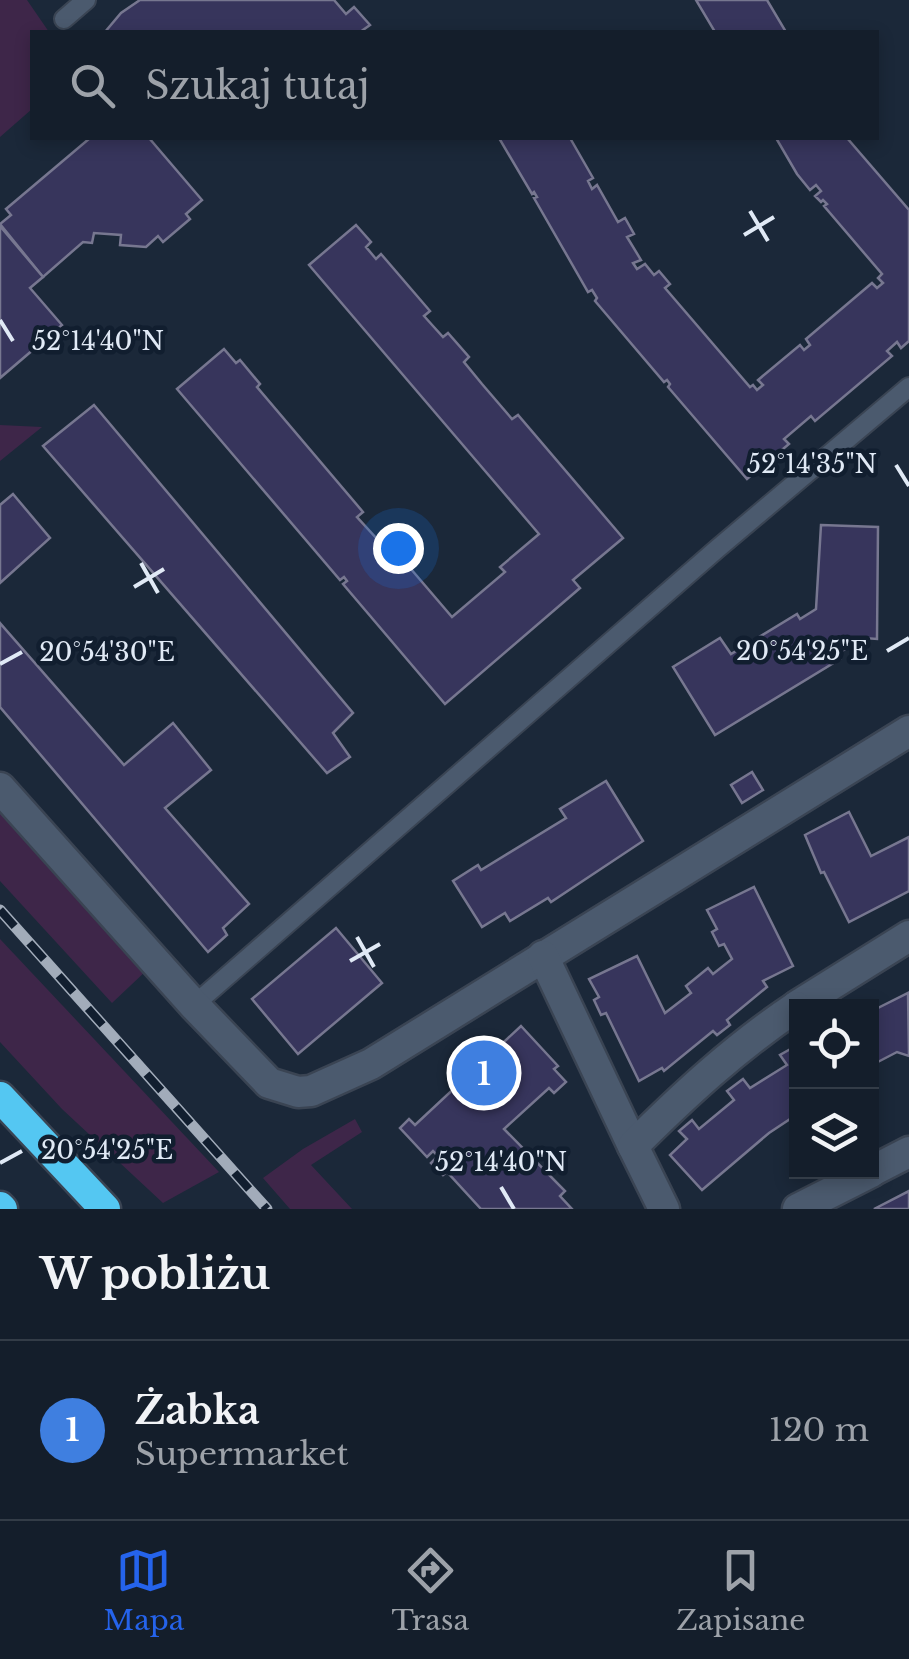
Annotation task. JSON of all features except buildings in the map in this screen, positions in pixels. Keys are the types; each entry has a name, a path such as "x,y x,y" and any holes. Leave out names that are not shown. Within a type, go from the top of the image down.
{"highway":[{"path":"0,1097 105,1209"}],"street":[{"path":"0,788 269,1083 298,1092 311,1091 371,1064 909,731"},
{"path":"810,999 909,936"},
{"path":"542,956 664,1209"},
{"path":"632,1146 683,1096 789,1012"},
{"path":"879,1167 909,1152"},
{"path":"798,1209 856,1179"}],"lane":[{"path":"64,18 86,0"},
{"path":"194,1005 909,388"}],"shaded area":[{"path":"0,0 27,0 48,30 30,30 30,111 0,137"},
{"path":"0,425 42,427 0,461"},
{"path":"0,812 148,969 112,1003 0,881"},
{"path":"0,939 219,1172 163,1203 62,1109 0,1042"},
{"path":"355,1119 362,1132 311,1165 352,1209 290,1209 263,1178"}],"railway":[{"path":"0,910 267,1209"}],"place":[{"name":"Żabka","path":"484,1073"}]}
